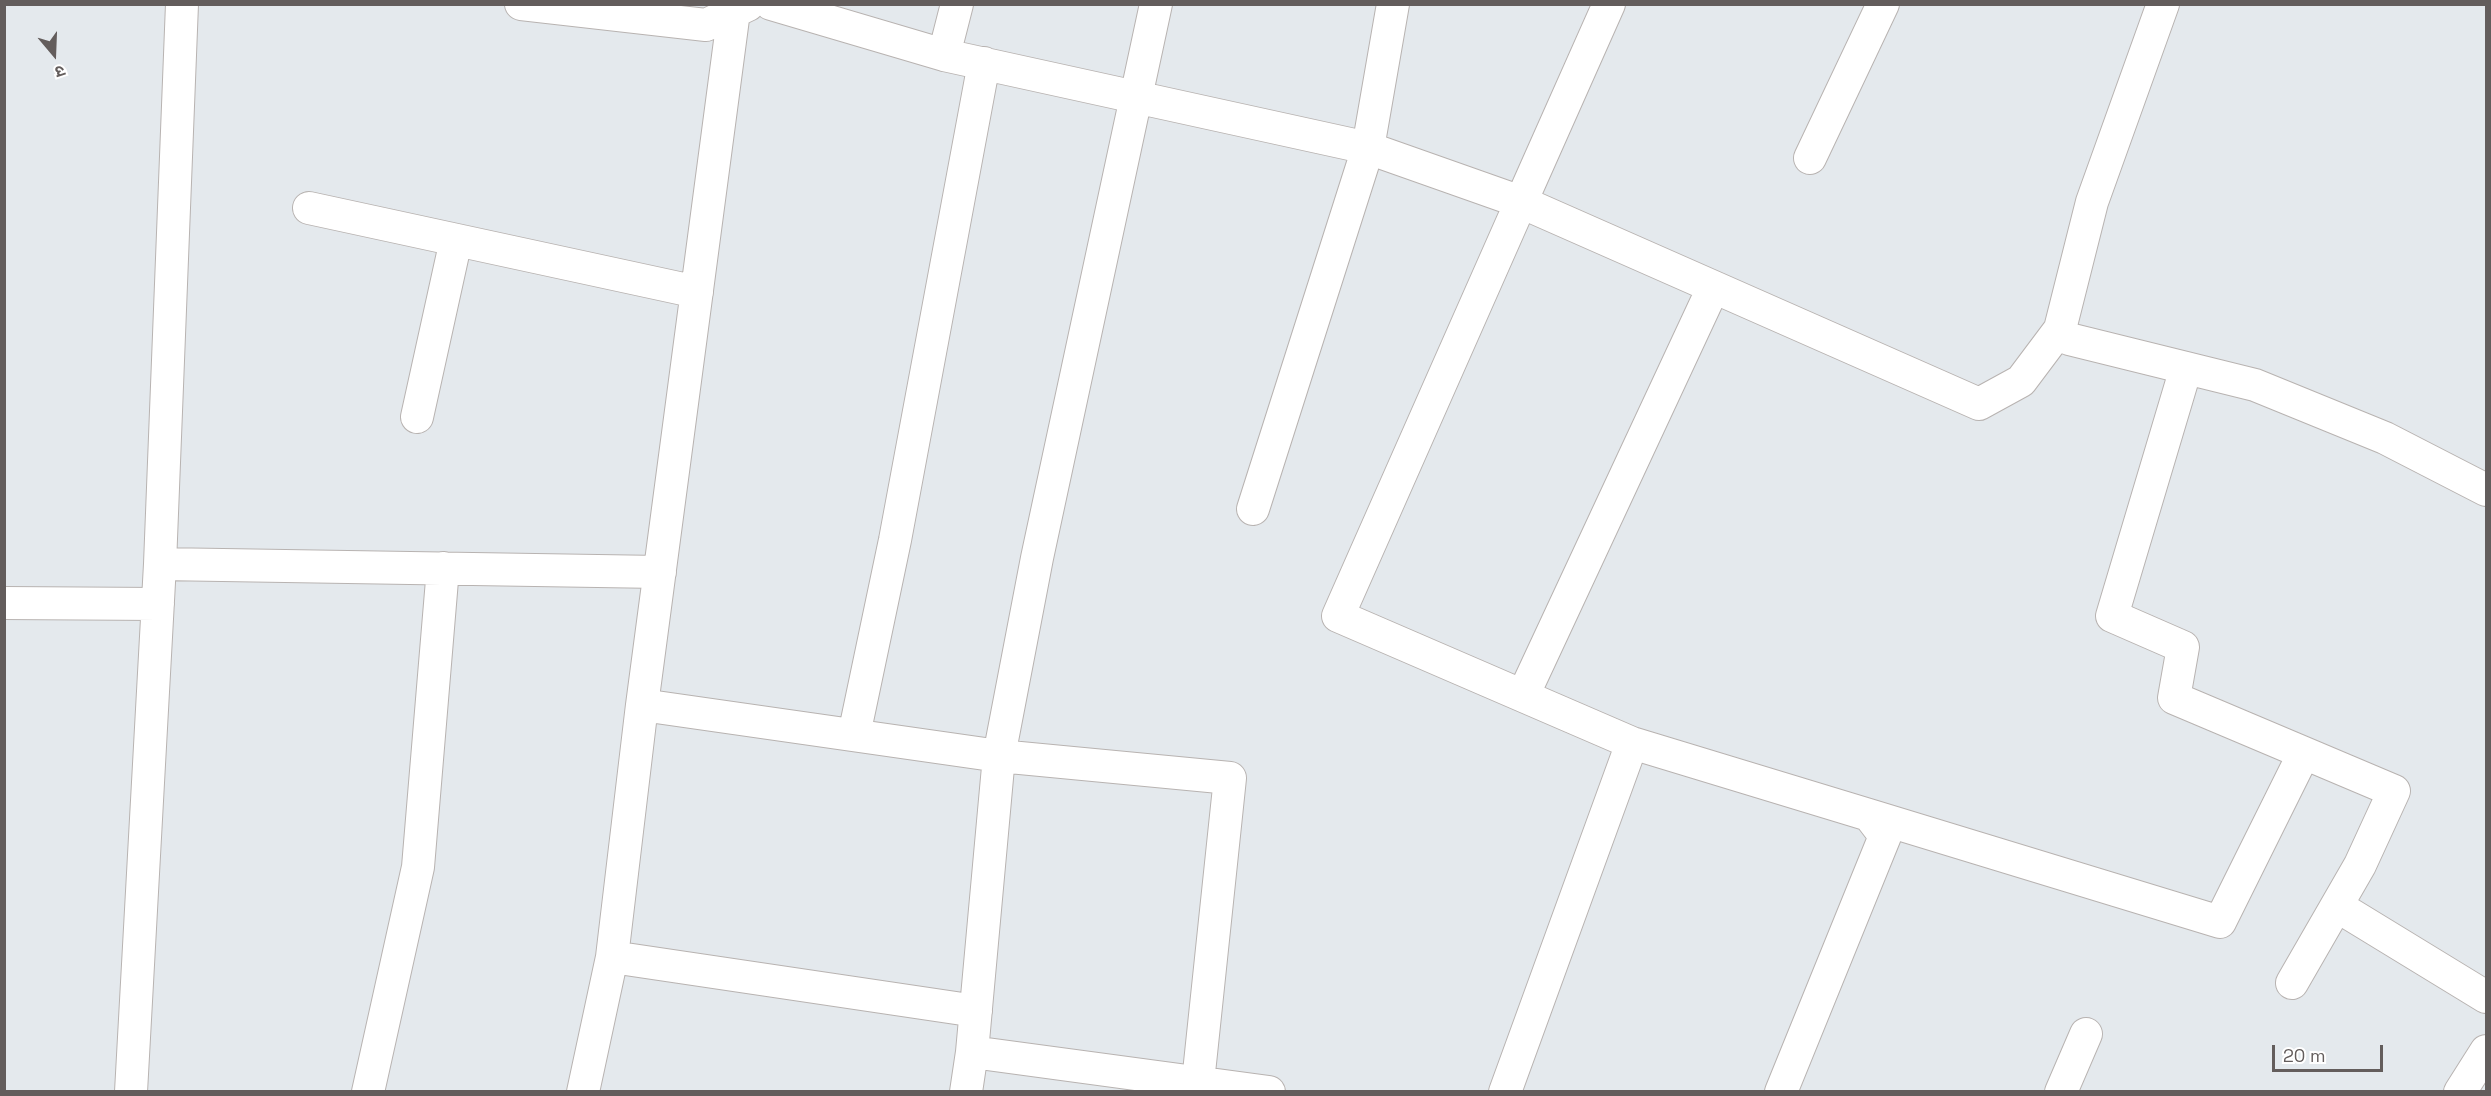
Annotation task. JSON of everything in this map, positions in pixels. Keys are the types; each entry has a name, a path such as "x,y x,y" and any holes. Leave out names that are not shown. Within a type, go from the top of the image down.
{"street":[{"path":"131,1092 160,564 182,4"},
{"path":"521,4 706,25 741,8"},
{"path":"771,4 944,55 1368,148 1521,202 1979,404 2021,381 2060,329 2092,202 2163,4"},
{"path":"944,55 957,4"},
{"path":"966,1092 972,1052 999,756 1037,558 1138,97 1156,4"},
{"path":"1253,509 1368,148 1393,4"},
{"path":"1610,4 1338,616 1632,742 2220,922 2304,753"},
{"path":"1810,158 1882,4"},
{"path":"583,1092 612,957 642,705 697,292 741,8"},
{"path":"854,735 897,529 984,63"},
{"path":"309,208 697,292"},
{"path":"417,417 456,240"},
{"path":"1526,697 1533,674 1713,288"},
{"path":"2060,329 2069,339 2254,385 2374,433 2487,490"},
{"path":"2186,368 2112,616 2183,648 2174,698 2394,791 2360,865 2292,983"},
{"path":"160,564 660,572"},
{"path":"368,1092 418,867 443,568"},
{"path":"4,603 158,604"},
{"path":"642,705 999,756 1230,778 1198,1082"},
{"path":"1505,1092 1632,742"},
{"path":"1781,1092 1885,836 1869,815"},
{"path":"2337,906 2487,997"},
{"path":"612,957 976,1011"},
{"path":"2061,1092 2086,1034"},
{"path":"2460,1092 2487,1051"},
{"path":"972,1052 1269,1092"}]}
